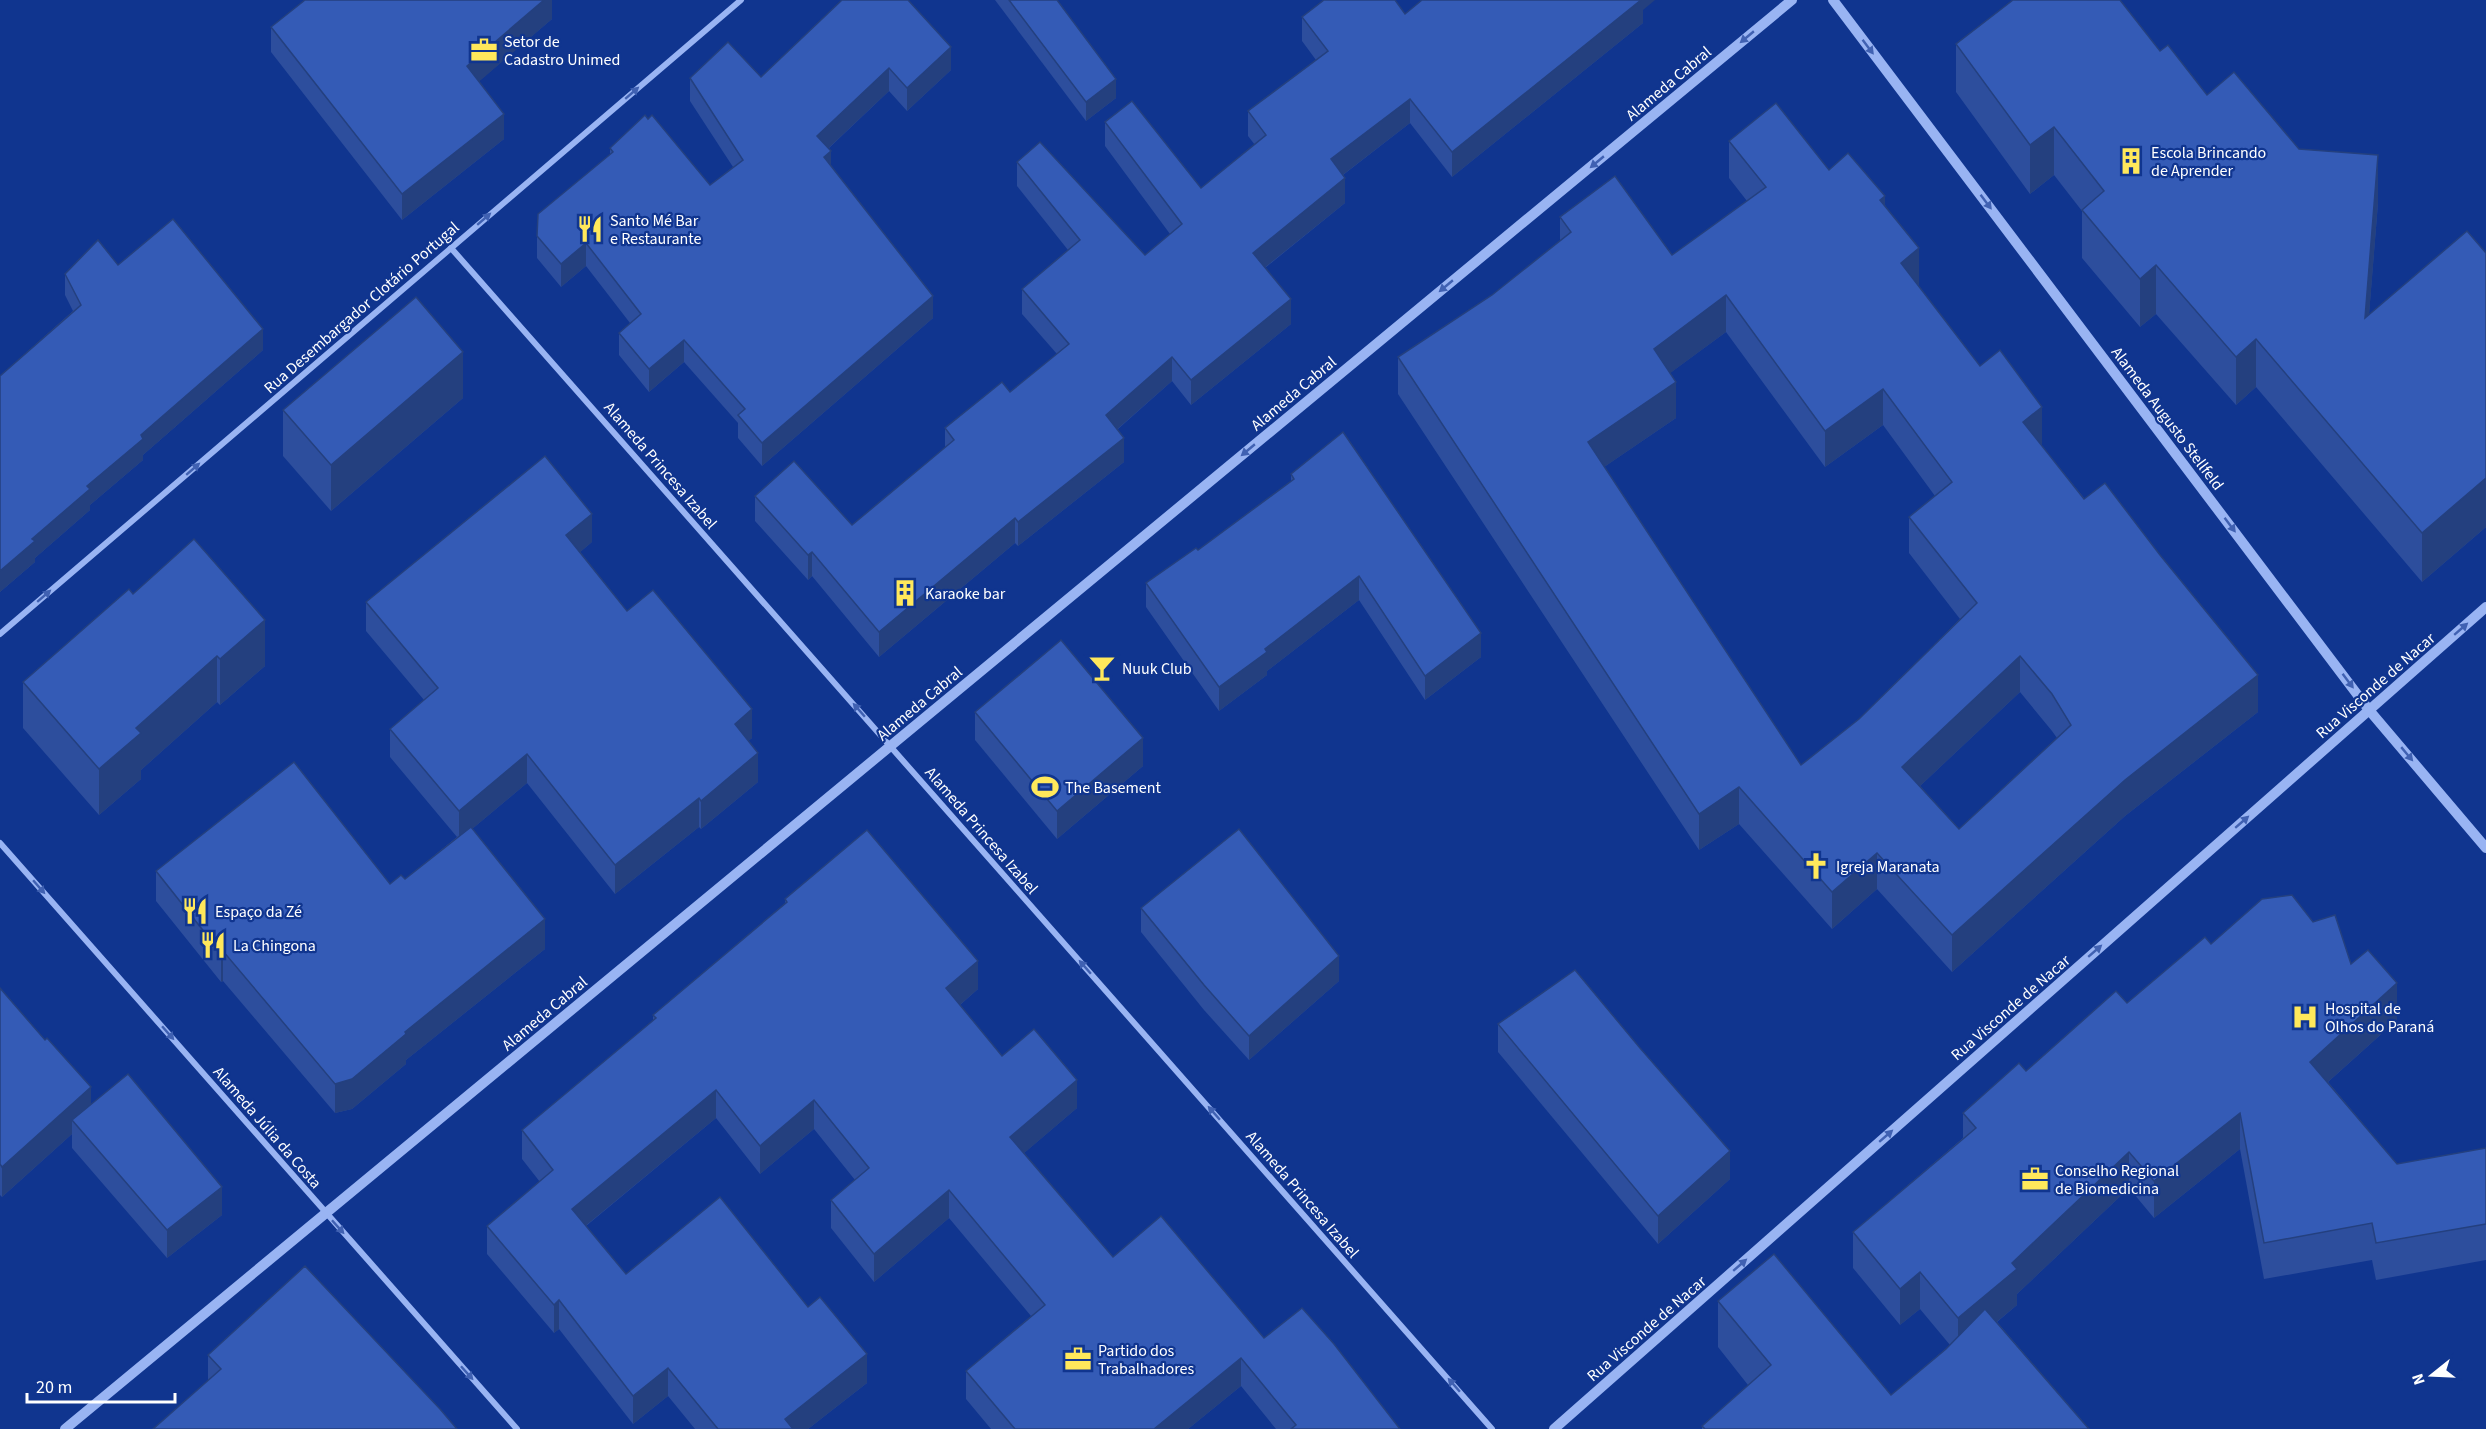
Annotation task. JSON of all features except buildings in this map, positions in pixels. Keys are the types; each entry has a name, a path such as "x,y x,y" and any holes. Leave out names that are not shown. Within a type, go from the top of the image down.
{"street":[{"name":"Rua Desembargador Clotário Portugal","path":"0,634 741,0"},
{"name":"Alameda Cabral","path":"65,1429 1792,0"},
{"name":"Alameda Augusto Stellfeld","path":"1833,0 2369,710 2486,848"},
{"name":"Alameda Princesa Izabel","path":"451,248 1492,1429"},
{"name":"Rua Visconde de Nacar","path":"1554,1429 2486,607"},
{"name":"Alameda Júlia da Costa","path":"0,843 517,1429"}],"place":[{"name":"Setor de Cadastro Unimed","path":"484,50"},
{"name":"Escola Brincando de Aprender","path":"2131,161"},
{"name":"Santo Mé Bar e Restaurante","path":"590,229"},
{"name":"Karaoke bar","path":"905,593"},
{"name":"Nuuk Club","path":"1102,668"},
{"name":"The Basement","path":"1045,787"},
{"name":"Igreja Maranata","path":"1816,866"},
{"name":"Espaço da Zé","path":"195,911"},
{"name":"La Chingona","path":"213,945"},
{"name":"Hospital de Olhos do Paraná","path":"2305,1017"},
{"name":"Conselho Regional de Biomedicina","path":"2035,1179"},
{"name":"Partido dos Trabalhadores","path":"1078,1359"}]}
